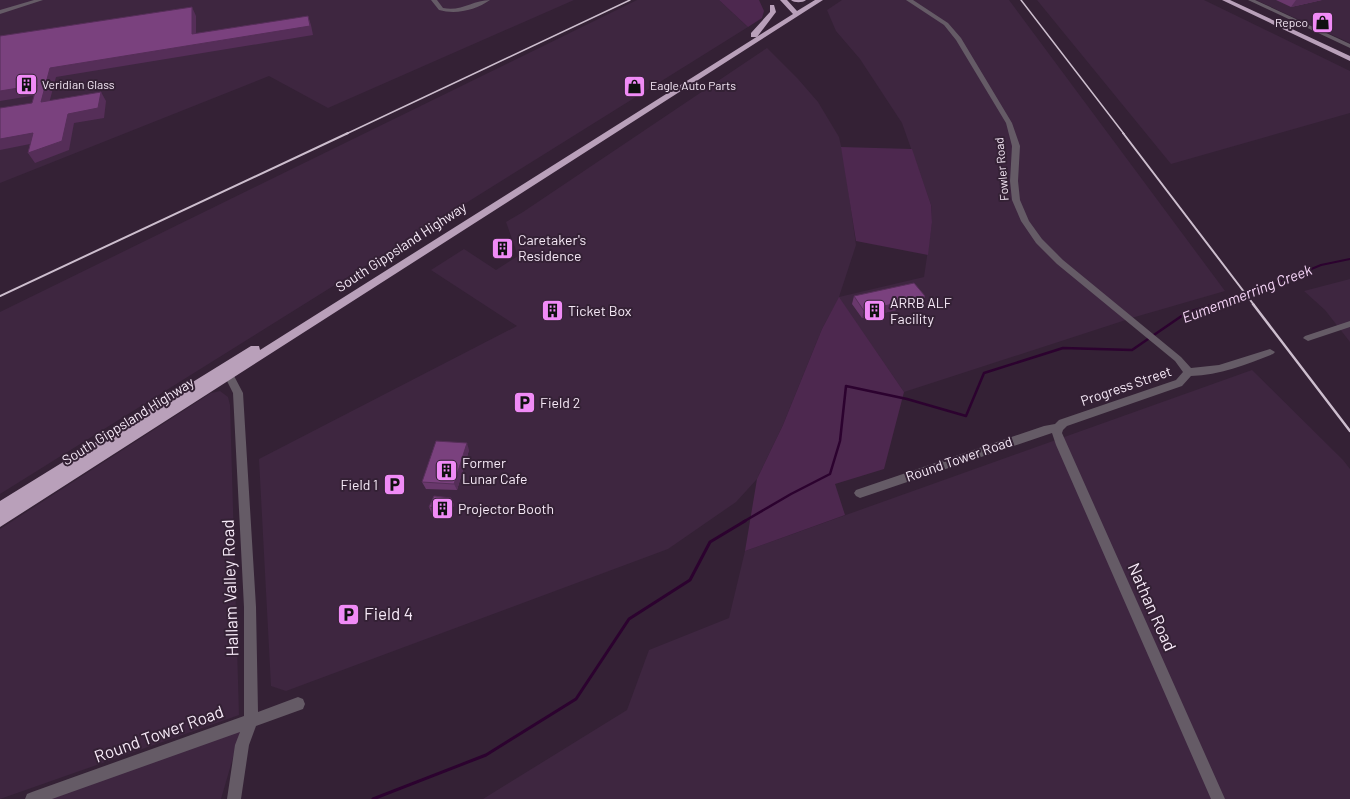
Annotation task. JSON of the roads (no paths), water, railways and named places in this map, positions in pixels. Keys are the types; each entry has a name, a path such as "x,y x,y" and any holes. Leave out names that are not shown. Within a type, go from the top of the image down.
{"highway":[{"path":"783,0 790,13"},
{"path":"794,0 804,0"},
{"name":"South Gippsland Highway","path":"0,508 77,466 355,291 714,64 790,13 804,0"},
{"name":"South Gippsland Highway","path":"714,64 754,35 790,13 820,0"},
{"path":"1225,0 1240,3 1350,59"},
{"path":"1240,3 1252,2 1350,51"},
{"path":"769,3 790,13"},
{"path":"754,35 773,12 769,3"},
{"name":"South Gippsland Highway","path":"0,521 77,466 210,377 226,372"}],"street":[{"path":"0,12 40,0"},
{"path":"434,0 441,9 453,11 462,10 487,0"},
{"name":"Fowler Road","path":"909,0 946,24 959,39 1009,123 1016,146 1014,181 1018,206 1030,228 1043,246 1056,259 1161,345 1182,364 1188,372"},
{"path":"1252,2 1350,46"},
{"path":"1308,338 1350,324"},
{"name":"Progress Street","path":"1058,428 1063,423 1176,384 1183,380 1188,372 1205,373 1216,371 1270,352"},
{"name":"Hallam Valley Road","path":"226,372 238,393 250,607 251,720 242,745 234,799"},
{"name":"Round Tower Road","path":"860,493 1048,429 1058,428"},
{"name":"Nathan Road","path":"1058,428 1061,445 1218,799"},
{"name":"Round Tower Road","path":"32,799 298,704"}],"waterway":[{"name":"Eumemmerring Creek","path":"1212,305 1263,289 1321,265 1350,259"},
{"name":"Eumemmerring Creek","path":"743,522 791,494 830,474 840,441 846,386 907,399 966,416 984,373 1063,348 1132,350 1186,313 1215,304"},
{"name":"Eumemmerring Creek","path":"373,799 486,755 576,699 629,619 690,580 710,542 745,521"}],"railway":[{"path":"346,134 630,0"},
{"path":"1021,0 1124,134"},
{"path":"0,296 348,133"},
{"path":"1123,133 1254,305"},
{"path":"1253,304 1350,431"}],"place":[{"name":"Repco","path":"1323,23"},
{"name":"Veridian Glass","path":"27,85"},
{"name":"Eagle Auto Parts","path":"635,86"},
{"name":"Caretaker's Residence","path":"502,248"},
{"name":"Ticket Box","path":"553,311"},
{"name":"ARRB ALF Facility","path":"874,311"},
{"name":"Field 2","path":"524,403"},
{"name":"Former Lunar Cafe","path":"447,471"},
{"name":"Field 1","path":"394,485"},
{"name":"Projector Booth","path":"443,509"},
{"name":"Field 4","path":"348,614"}]}
